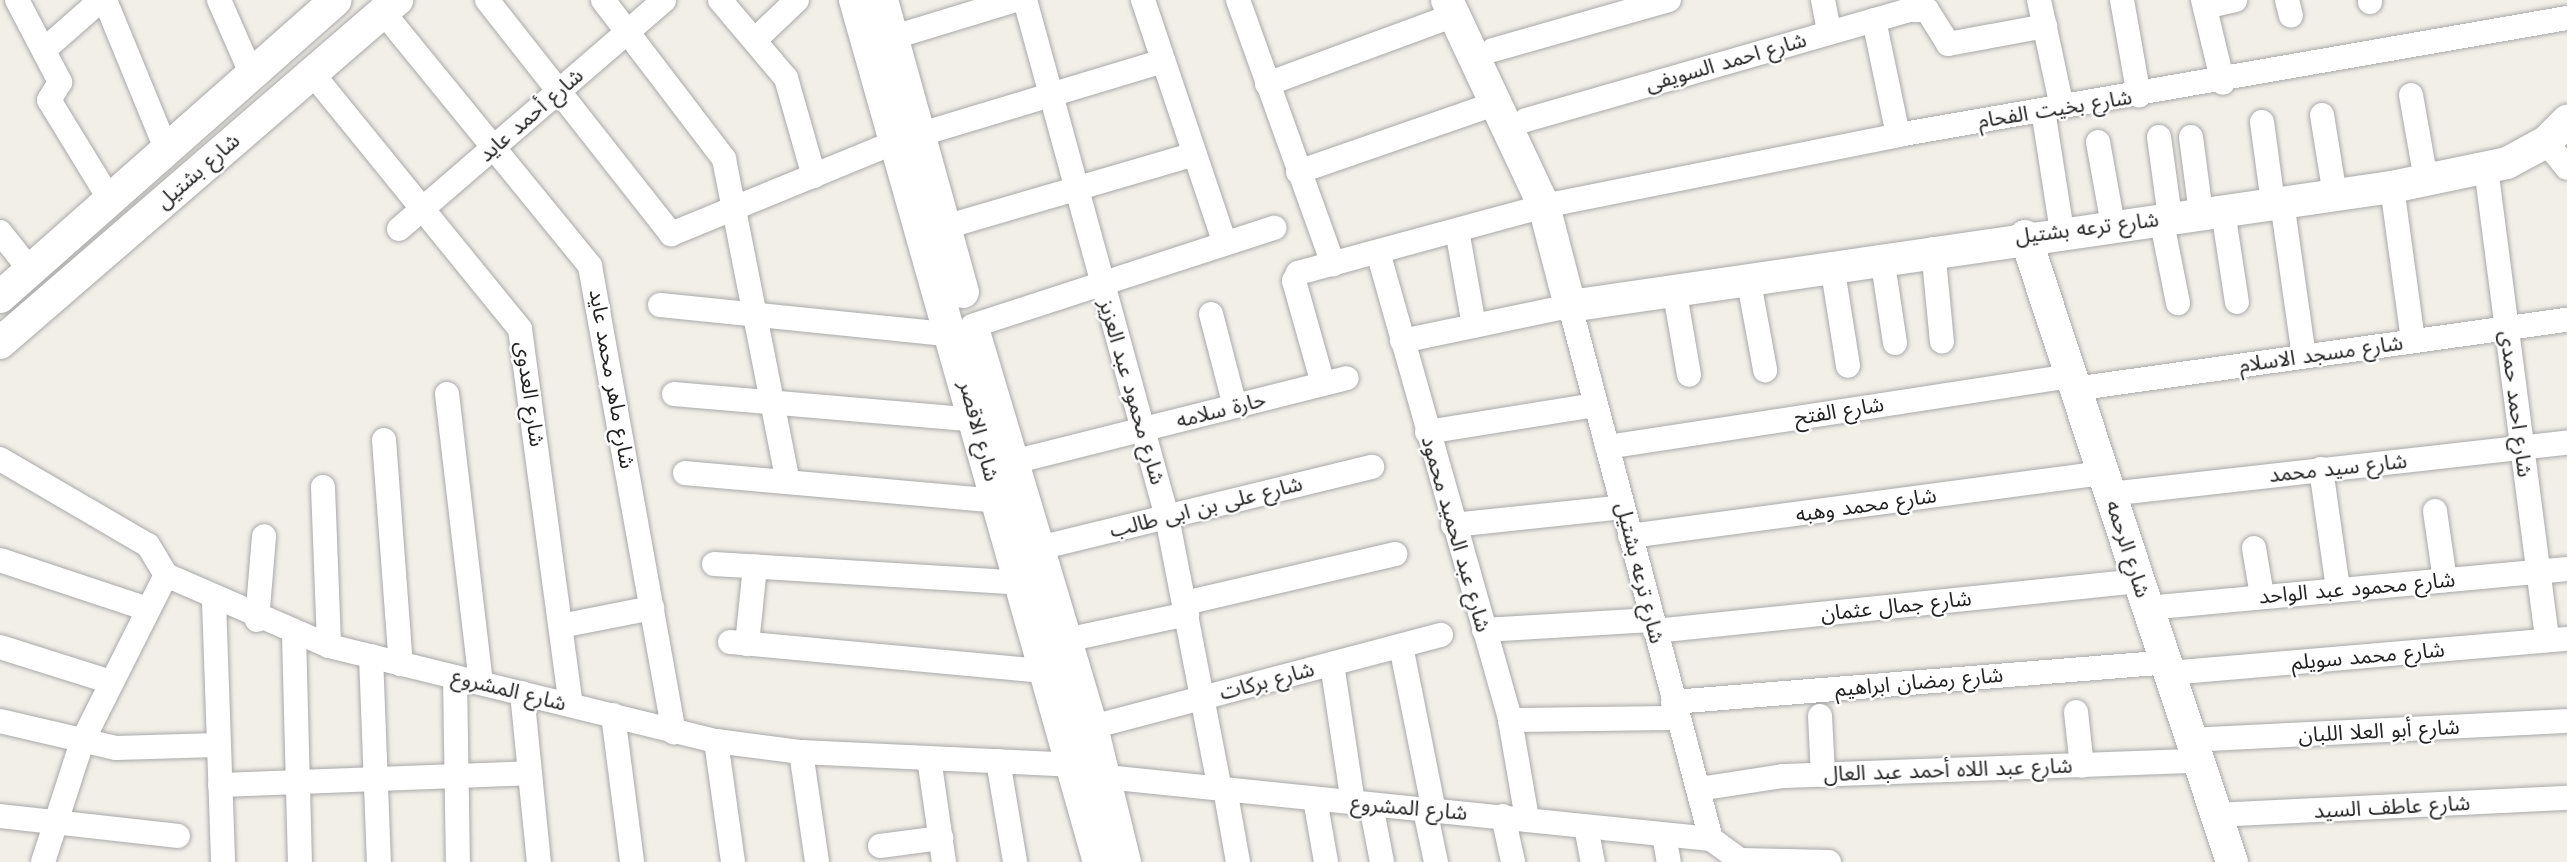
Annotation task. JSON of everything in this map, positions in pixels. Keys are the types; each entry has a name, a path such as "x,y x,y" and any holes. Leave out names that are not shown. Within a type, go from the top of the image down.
{"street":[{"path":"17,0 60,82 49,100 110,200"},
{"path":"44,50 103,0 167,151"},
{"path":"219,0 251,75"},
{"path":"486,0 653,205 666,231 738,208 909,137 1163,61"},
{"path":"603,0 718,146 738,208 788,482"},
{"name":"شارع أحمد عايد","path":"399,229 664,0"},
{"path":"720,0 755,40 789,86 814,176"},
{"path":"755,40 797,0"},
{"name":"شارع الاقصر","path":"855,0 945,227 976,419 1043,671 1099,862"},
{"name":"شارع الاقصر","path":"882,0 894,37 909,137 962,330 1013,461 1106,777 1125,862"},
{"path":"894,37 1016,0"},
{"name":"شارع محمود عبد العزيز","path":"1025,0 1167,517 1238,862"},
{"path":"1143,0 1224,244"},
{"path":"1238,0 1333,264"},
{"path":"1493,50 1669,0"},
{"path":"1823,0 1829,32"},
{"path":"2039,0 2045,26 2062,231"},
{"path":"2122,0 2139,96"},
{"path":"2223,83 2204,3 2235,0"},
{"name":"شارع بشتيل","path":"0,297 167,151 328,3"},
{"path":"1267,84 1457,5"},
{"name":"شارع ترعه بشتيل","path":"1457,5 1493,50 1526,120 1552,205 1581,303 1596,405 1675,710 1712,839"},
{"name":"شارع ترعه بشتيل","path":"1457,5 1497,103 1552,205"},
{"name":"شارع بشتيل","path":"0,343 390,6"},
{"name":"شارع ماهر محمد عايد","path":"390,6 494,147 582,255 594,279 674,733"},
{"name":"شارع احمد السويفى","path":"1526,120 1829,32 1927,10 1948,44 2045,26"},
{"name":"شارع بخيت الفحام","path":"1552,205 1898,135 2223,83 2567,18"},
{"path":"1874,20 1898,135"},
{"name":"شارع العدوى","path":"312,73 517,322 524,340 571,705"},
{"path":"2411,95 2426,180"},
{"path":"1298,172 1497,103"},
{"path":"2322,115 2335,195"},
{"path":"2262,122 2304,356"},
{"path":"2557,132 2567,168"},
{"name":"شارع ترعه بشتيل","path":"1581,303 1933,249 2392,187 2486,168 2557,132"},
{"path":"2160,137 2166,218 2178,303"},
{"path":"2191,137 2236,302"},
{"path":"2098,142 2113,225"},
{"path":"945,227 1195,154"},
{"name":"شارع احمد حمدى","path":"2486,168 2538,571 2557,640"},
{"path":"2392,187 2413,341"},
{"path":"1323,384 1294,278 1333,264 1552,205"},
{"path":"660,305 962,330 1274,228"},
{"path":"1457,230 1474,325"},
{"path":"0,232 30,270"},
{"name":"شارع الرحمه","path":"2025,236 2232,862"},
{"path":"1933,249 1942,342"},
{"name":"شارع عبد الحميد محمود","path":"1378,252 1510,720 1515,817 1513,862"},
{"path":"1882,257 1895,344"},
{"path":"1832,265 1848,366"},
{"path":"1748,277 1765,370"},
{"path":"1674,288 1689,375"},
{"path":"1402,341 1581,303"},
{"path":"1211,314 1235,406"},
{"name":"شارع مسجد الاسلام","path":"2072,382 2304,356 2567,320"},
{"name":"حارة سلامه","path":"1013,461 1347,378"},
{"name":"شارع الفتح","path":"1607,447 2072,382"},
{"path":"447,394 481,683"},
{"path":"674,394 976,419"},
{"path":"1427,432 1596,405"},
{"path":"384,440 401,664"},
{"name":"شارع سيد محمد","path":"2106,484 2321,469 2567,443"},
{"path":"0,459 148,545 166,575 82,742 51,821 43,862"},
{"name":"شارع على بن ابى طالب","path":"1039,548 1373,467"},
{"path":"2321,469 2337,589"},
{"path":"684,473 997,501"},
{"name":"شارع محمد وهبه","path":"1630,536 2106,484"},
{"path":"323,487 328,646"},
{"path":"1453,525 1623,508"},
{"path":"2435,511 2445,580"},
{"path":"257,620 264,536"},
{"path":"2254,548 2262,596"},
{"path":"1066,640 1395,554"},
{"path":"0,560 147,610"},
{"path":"714,564 1021,583"},
{"path":"755,566 738,643 1043,671"},
{"name":"شارع محمود عبد الواحد","path":"2142,594 2262,596 2567,569"},
{"name":"شارع المشروع","path":"166,575 257,620 328,646 612,715 674,733 801,752 1072,765"},
{"name":"شارع جمال عثمان","path":"1484,630 1653,626 2142,594"},
{"path":"214,601 223,862"},
{"path":"561,626 652,608"},
{"path":"294,635 300,862"},
{"name":"شارع بركات","path":"1092,727 1441,635"},
{"name":"شارع محمد سويلم","path":"2167,668 2557,640"},
{"path":"1401,646 1430,811 1436,862"},
{"path":"0,647 111,682"},
{"path":"371,656 379,862"},
{"path":"1332,664 1362,804 1382,862"},
{"name":"شارع رمضان ابراهيم","path":"1510,720 1675,710 2167,668"},
{"path":"455,677 457,862"},
{"path":"522,693 539,862"},
{"path":"2076,712 2082,765"},
{"path":"612,715 632,862"},
{"path":"1820,716 1823,775"},
{"path":"0,721 82,742 150,750 218,746"},
{"name":"شارع أبو العلا اللبان","path":"2195,751 2567,721"},
{"path":"716,741 733,862"},
{"name":"شارع عبد اللاه أحمد عبد العال","path":"1699,789 1823,775 2082,765 2195,751"},
{"path":"801,752 817,862"},
{"path":"880,846 942,850 929,758"},
{"path":"998,761 1015,862"},
{"path":"220,785 530,773"},
{"name":"شارع المشروع","path":"1106,777 1712,839"},
{"path":"1315,799 1326,862"},
{"name":"شارع عاطف السيد","path":"2216,815 2567,799"},
{"path":"0,816 178,836"},
{"path":"1586,827 1593,862"},
{"path":"1664,835 1669,862"},
{"path":"1712,839 1740,861 1829,862"}]}
